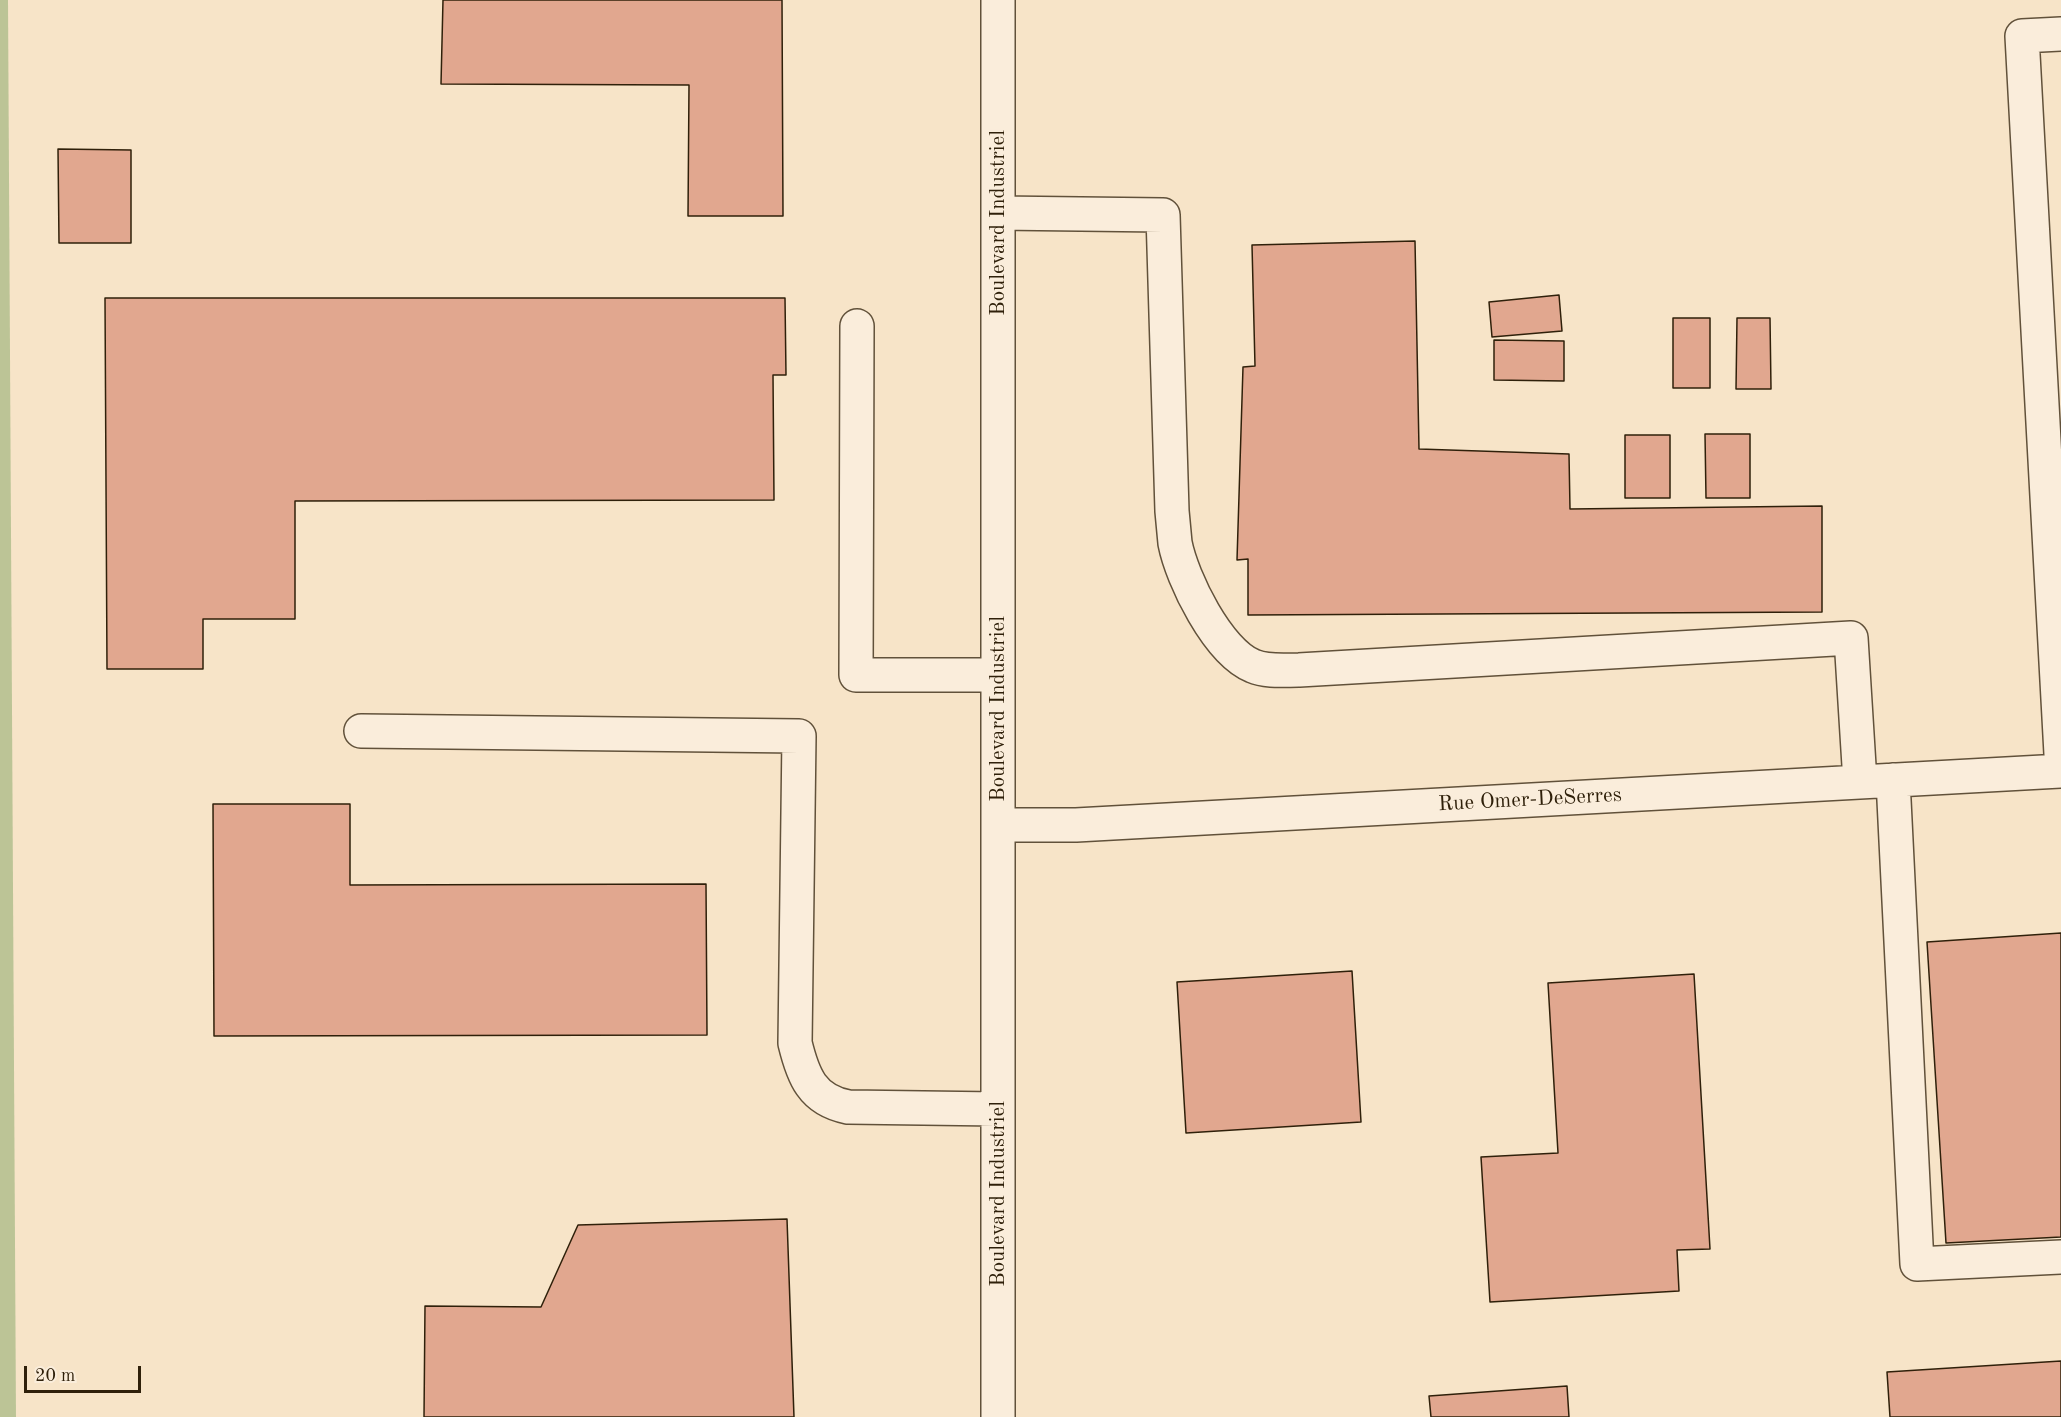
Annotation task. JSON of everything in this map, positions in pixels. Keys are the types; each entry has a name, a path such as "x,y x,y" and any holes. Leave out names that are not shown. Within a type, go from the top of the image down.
{"street":[{"name":"Boulevard Industriel","path":"998,0 998,1417"},
{"path":"2061,34 2022,36 2061,754"},
{"path":"998,213 1163,215 1172,511 1176,544 1185,574 1206,616 1224,643 1241,659 1254,667 1269,670 1299,670 1851,638 1860,782"},
{"path":"857,326 856,675 998,675"},
{"path":"361,731 799,736 795,1043 805,1076 812,1087 835,1105 998,1109"},
{"name":"Rue Omer-DeSerres","path":"999,825 1076,825 2061,771"},
{"path":"1893,780 1917,1264 2061,1257"}],"green space":[{"path":"0,0 8,0 16,1417 0,1417"}],"building":[{"path":"443,0 782,0 783,216 688,216 689,85 441,84"},
{"path":"58,149 131,150 131,243 59,243"},
{"path":"1415,241 1419,449 1569,454 1570,509 1822,506 1822,612 1248,615 1248,559 1237,560 1243,367 1255,366 1252,245"},
{"path":"1559,295 1562,331 1492,337 1489,302"},
{"path":"105,298 785,298 786,375 773,375 774,500 295,501 295,619 203,619 203,669 107,669"},
{"path":"1673,318 1710,318 1710,388 1673,388"},
{"path":"1737,318 1770,318 1771,389 1736,389"},
{"path":"1494,340 1564,341 1564,381 1494,380"},
{"path":"1705,434 1750,434 1750,498 1706,498"},
{"path":"1625,435 1670,435 1670,498 1625,498"},
{"path":"213,804 350,804 350,885 706,884 707,1035 214,1036"},
{"path":"2061,933 2061,1237 1946,1243 1927,942"},
{"path":"1352,971 1361,1122 1186,1133 1177,982"},
{"path":"1694,974 1710,1249 1677,1250 1679,1291 1490,1302 1481,1157 1558,1153 1548,983"},
{"path":"787,1219 794,1417 424,1417 425,1306 541,1307 578,1225"},
{"path":"2061,1361 2061,1417 1890,1417 1887,1372"},
{"path":"1567,1386 1569,1417 1431,1417 1429,1396"}]}
